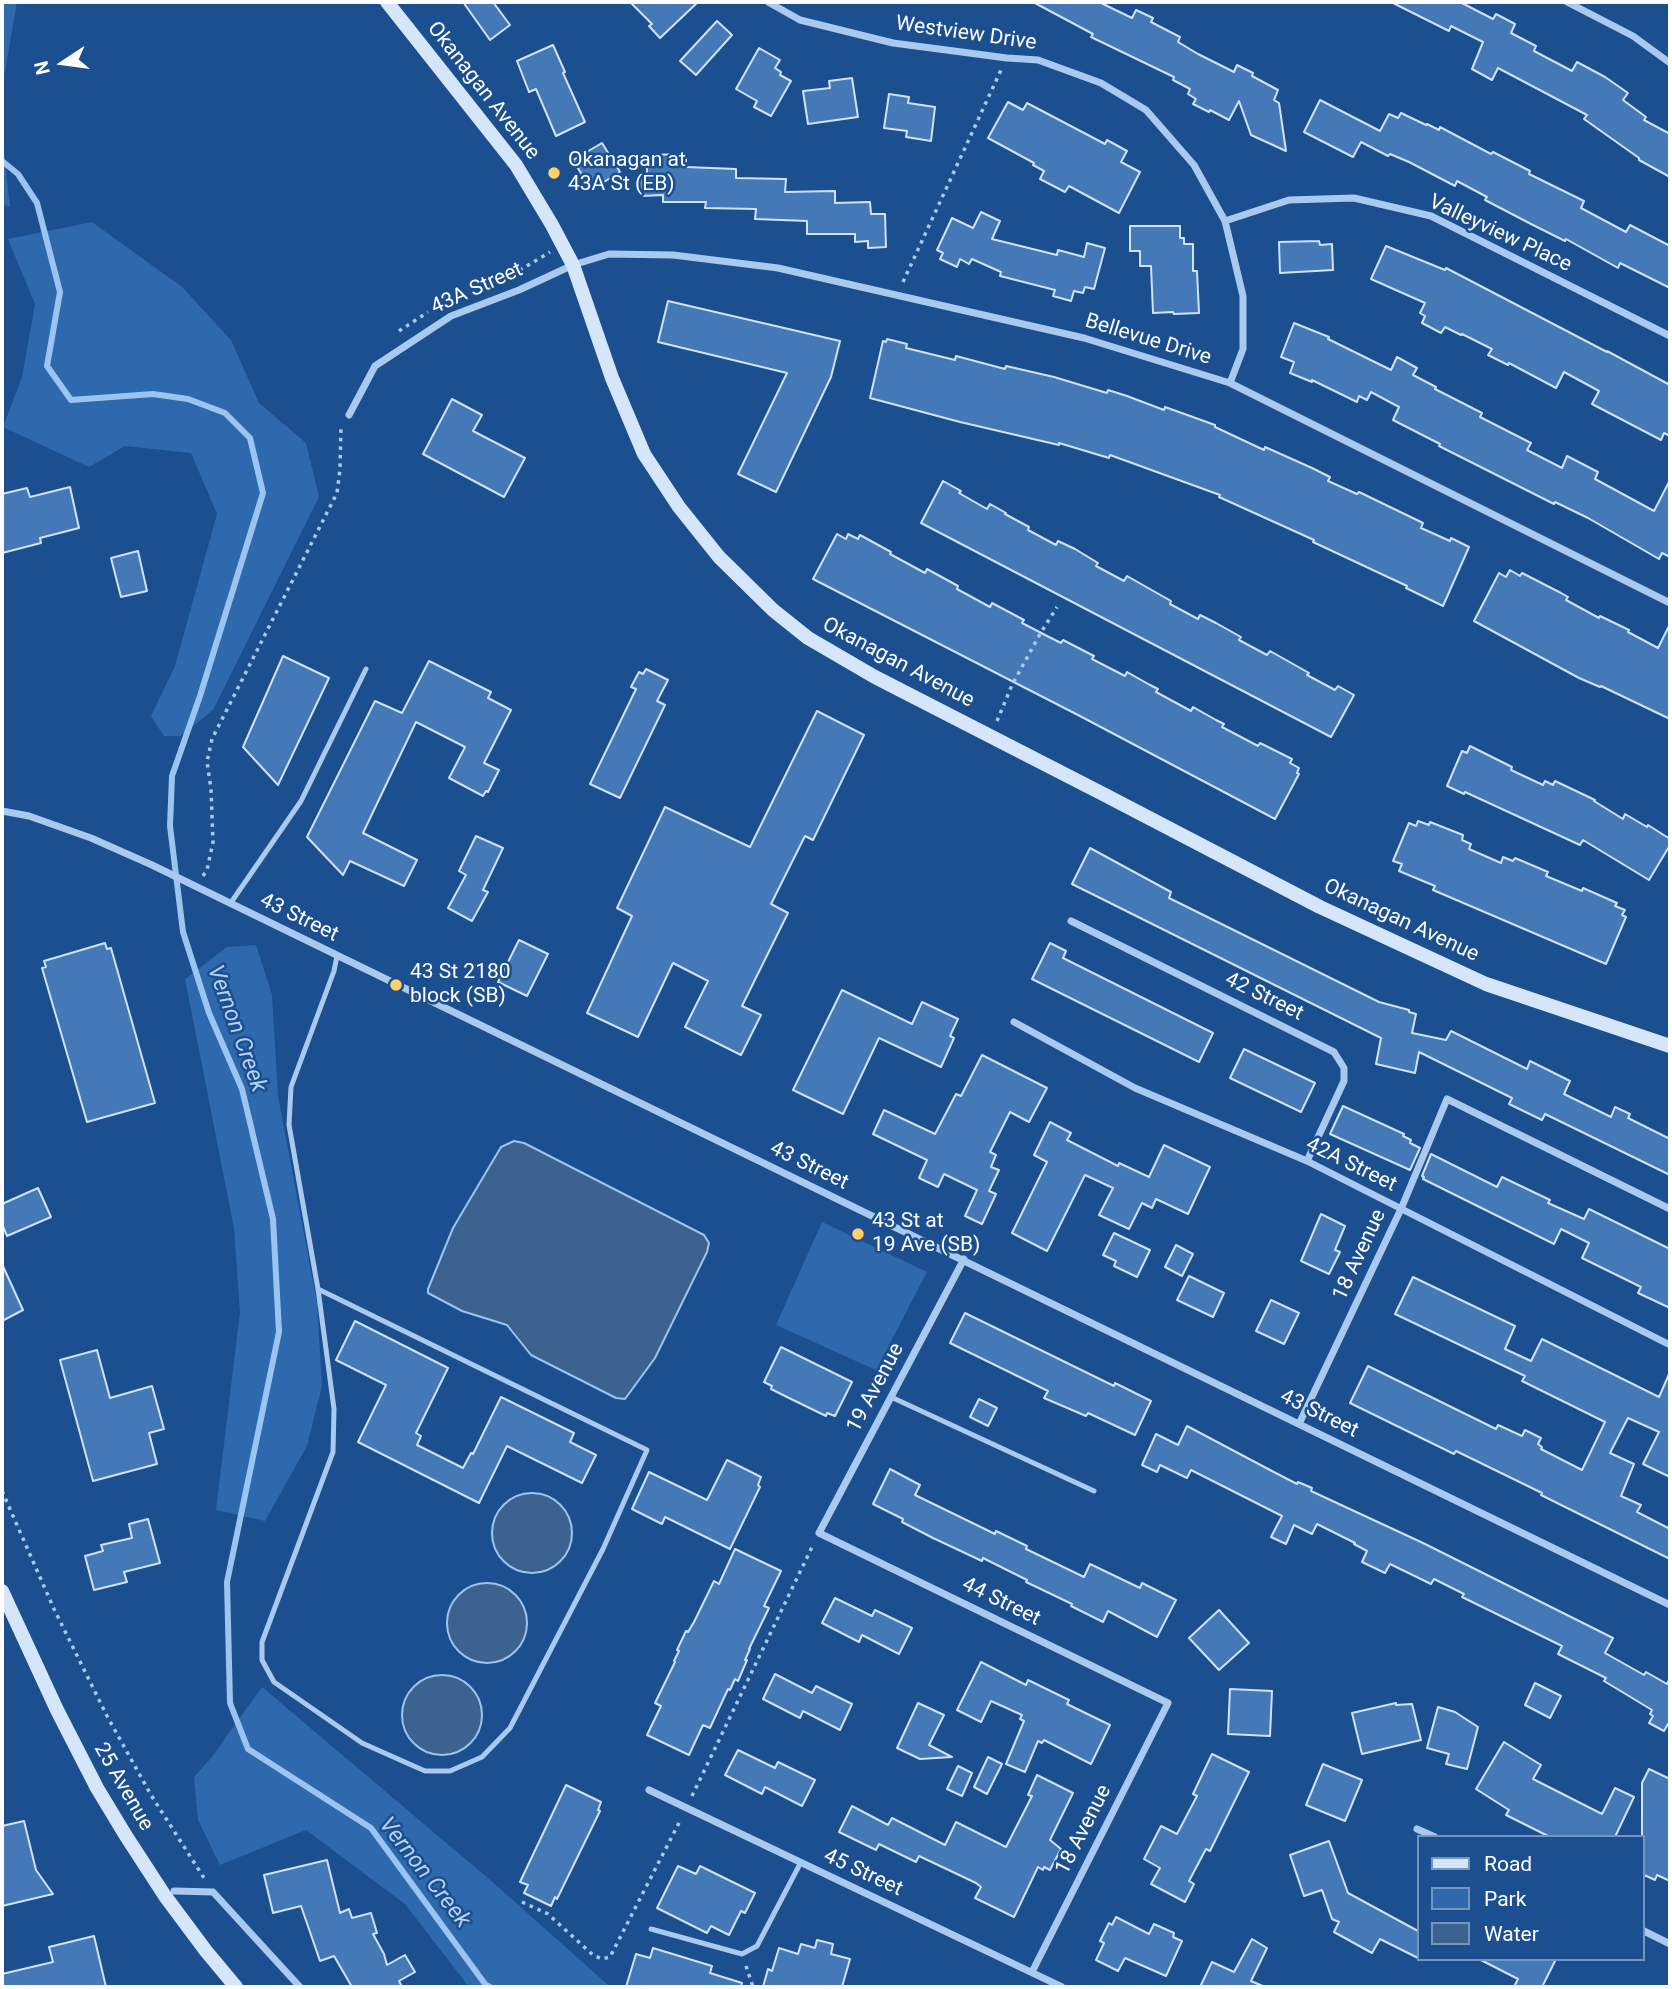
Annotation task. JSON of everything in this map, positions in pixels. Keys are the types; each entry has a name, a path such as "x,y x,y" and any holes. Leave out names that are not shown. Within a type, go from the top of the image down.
{"street":[{"name":"Okanagan Avenue","path":"387,2 516,165 562,245 573,265 612,378 644,454 679,507 719,556 773,610 808,638 875,677 1320,907 1474,978 1670,1046"},
{"name":"Westview Drive","path":"768,2 800,20 893,43 1038,60 1101,83 1146,110 1194,165 1225,221 1242,296 1243,349 1230,383"},
{"path":"1567,2 1633,36 1670,63"},
{"name":"Valleyview Place","path":"1225,221 1289,200 1354,198 1431,216 1670,336"},
{"name":"Bellevue Drive","path":"573,265 609,254 673,255 778,268 1084,338 1230,383 1670,603"},
{"name":"43A Street","path":"349,415 375,366 451,316 519,290 573,265"},
{"name":"43 Street","path":"2,811 29,816 90,838 152,865 1670,1605"},
{"name":"42 Street","path":"1071,921 1334,1052 1343,1068 1343,1081 1307,1161"},
{"name":"42A Street","path":"1014,1022 1135,1088 1307,1161 1670,1345"},
{"name":"18 Avenue","path":"1299,1424 1401,1209 1447,1099 1670,1209"},
{"name":"19 Avenue","path":"819,1533 964,1259"},
{"name":"44 Street","path":"819,1533 1168,1703"},
{"name":"25 Avenue","path":"2,1591 57,1710 97,1788 166,1896 236,1987"},
{"name":"18 Avenue","path":"1032,1972 1168,1703"},
{"name":"45 Street","path":"649,1790 1062,1987"},
{"path":"1417,1829 1430,1835"},
{"path":"174,1891 213,1892 300,1987"},
{"path":"1644,1931 1670,1944"}],"lane":[{"path":"230,904 302,801 366,669"},
{"path":"318,1289 647,1450 603,1549 510,1728 482,1757 450,1771 425,1771 362,1743 274,1682 262,1660 262,1642 333,1452 334,1409 318,1289 289,1125 290,1087 334,971 337,956"},
{"path":"891,1397 1094,1491"},
{"path":"651,1929 742,1954 757,1946 801,1863"}],"path":[{"path":"897,296 1006,58"},
{"path":"497,284 562,245"},
{"path":"395,334 433,309"},
{"path":"197,887 207,870 213,842 207,762 212,739 337,493 342,422"},
{"path":"990,736 1012,685 1057,607"},
{"path":"2,1491 54,1609 107,1716 151,1794 215,1894"},
{"path":"522,1902 548,1914 593,1955 602,1959 610,1957 686,1808 819,1533"},
{"path":"742,1954 753,1987"}],"green space":[{"path":"2,2 17,2 2,89"},
{"path":"2,133 10,207 2,204"},
{"path":"92,222 182,287 231,340 259,403 306,443 319,497 213,710 181,736 164,736 151,716 175,666 217,514 191,453 125,446 89,467 3,427 22,377 35,304 8,239"},
{"path":"256,945 272,995 278,1096 317,1303 322,1386 307,1446 265,1521 216,1510 240,1312 234,1228 185,979 227,947"},
{"path":"822,1222 927,1272 876,1370 776,1325"},
{"path":"262,1687 496,1885 607,1984 614,1987 469,1987 405,1904 306,1830 220,1865 198,1820 194,1777 211,1758"}],"water":[{"path":"514,1141 524,1143 704,1235 709,1243 655,1358 625,1399 616,1398 531,1355 507,1325 462,1311 428,1293 453,1228 501,1147"},
{"path":"532,1493 547,1496 560,1505 569,1518 572,1533 569,1548 560,1561 547,1570 532,1573 517,1570 504,1561 495,1548 492,1533 495,1518 504,1505 517,1496"},
{"path":"487,1583 502,1586 515,1595 524,1608 527,1623 524,1638 515,1651 502,1660 487,1663 472,1660 459,1651 450,1638 447,1623 450,1608 459,1595 472,1586"},
{"path":"442,1675 457,1678 470,1687 479,1700 482,1715 479,1730 470,1743 457,1752 442,1755 427,1752 414,1743 405,1730 402,1715 405,1700 414,1687 427,1678"}],"building":[{"path":"463,2 493,2 510,25 490,40"},
{"path":"630,2 698,2 660,38 649,26 652,24"},
{"path":"1033,2 1099,2 1132,18 1136,10 1153,18 1151,22 1180,37 1178,42 1198,54 1234,72 1237,65 1253,73 1252,76 1278,90 1274,100 1279,103 1286,151 1251,135 1239,101 1229,120 1210,110 1209,112 1193,104 1196,99 1188,94 1190,89 1173,80 1174,77 1091,37 1093,34"},
{"path":"1391,2 1460,2 1493,19 1496,14 1515,24 1511,33 1536,46 1534,51 1572,71 1577,62 1605,77 1628,93 1623,100 1646,117 1644,120 1670,134 1670,177 1639,160 1584,119 1587,115 1498,68 1492,80 1472,69 1483,42 1451,26 1449,31"},
{"path":"717,21 732,35 696,75 680,61"},
{"path":"553,45 585,122 556,136 536,89 529,92 517,61"},
{"path":"759,48 780,60 775,68 781,72 780,75 791,81 771,116 754,107 757,101 736,89"},
{"path":"852,78 858,117 808,124 803,91 830,88 829,81"},
{"path":"889,94 909,97 908,103 935,107 931,141 906,137 907,131 884,128"},
{"path":"1320,100 1380,131 1389,114 1398,118 1401,113 1439,130 1440,127 1584,201 1581,208 1626,232 1630,225 1670,246 1670,288 1620,263 1618,268 1566,239 1565,241 1485,200 1487,197 1457,181 1455,186 1409,162 1390,154 1388,156 1361,142 1353,157 1304,132"},
{"path":"1008,102 1023,110 1027,103 1105,144 1107,140 1127,151 1121,162 1140,172 1119,213 1069,186 1065,192 1040,179 1044,171 1033,165 1034,163 988,138"},
{"path":"602,143 620,172 591,190 573,160"},
{"path":"686,154 686,167 736,169 736,178 786,179 785,192 835,191 835,203 870,202 871,214 885,214 886,247 868,248 868,241 855,242 855,234 807,234 807,221 755,219 756,209 705,208 706,202 663,202 663,195 641,196 641,175 647,175 647,155"},
{"path":"981,212 1000,221 992,239 1057,255 1058,250 1084,257 1087,243 1105,248 1094,289 1085,287 1083,293 1074,291 1071,301 1053,296 1055,290 1000,276 1001,272 972,259 969,264 960,259 957,267 940,259 943,253 937,250 952,218 973,228"},
{"path":"1130,226 1180,226 1180,238 1184,238 1184,244 1193,244 1193,271 1197,271 1199,313 1153,313 1151,266 1140,266 1140,251 1130,251"},
{"path":"1319,241 1320,245 1332,244 1333,270 1280,273 1279,242"},
{"path":"1386,246 1445,270 1446,268 1670,385 1670,436 1664,433 1661,440 1592,404 1599,391 1564,372 1556,388 1488,355 1492,349 1462,334 1445,327 1441,333 1422,323 1425,316 1420,313 1425,303 1371,279"},
{"path":"668,301 840,341 831,377 776,492 738,474 787,373 658,342"},
{"path":"1294,323 1329,337 1328,339 1391,370 1397,357 1417,368 1413,375 1482,413 1480,417 1531,443 1527,450 1562,468 1567,456 1598,472 1595,479 1654,511 1670,480 1670,557 1662,553 1659,559 1588,518 1555,502 1554,504 1439,446 1440,444 1393,420 1399,407 1371,392 1367,400 1359,396 1357,402 1312,380 1290,373 1294,362 1281,357"},
{"path":"887,339 907,344 906,348 955,360 956,356 1005,369 1006,366 1107,393 1108,390 1164,410 1165,407 1215,425 1264,450 1265,447 1312,468 1330,477 1328,481 1357,494 1359,492 1423,523 1421,528 1469,547 1443,606 1313,542 1314,540 1219,497 1220,495 1110,455 1109,458 1059,443 960,422 870,398 883,341 886,342"},
{"path":"452,399 482,415 473,431 525,458 504,497 423,454"},
{"path":"943,481 987,509 990,504 1006,513 1029,527 1028,530 1056,545 1058,541 1075,549 1098,563 1096,566 1124,581 1127,576 1198,619 1200,615 1241,637 1239,640 1267,655 1270,651 1335,690 1338,686 1354,695 1331,737 921,523"},
{"path":"70,487 79,528 40,538 41,543 2,553 2,494 27,488 30,497"},
{"path":"837,534 846,539 848,534 858,539 860,535 925,573 927,569 958,586 957,589 990,607 992,603 1024,620 1022,623 1061,643 1063,640 1125,676 1127,672 1158,689 1156,692 1191,711 1193,707 1224,724 1222,727 1258,746 1260,743 1292,759 1290,763 1299,768 1299,774 1275,819 813,579"},
{"path":"138,551 147,591 121,597 111,558"},
{"path":"1510,570 1520,576 1522,573 1561,593 1568,597 1566,600 1629,630 1628,632 1658,648 1670,624 1670,719 1579,678 1474,621 1499,573 1506,577"},
{"path":"283,656 329,678 278,785 243,747"},
{"path":"429,661 491,692 488,698 511,710 484,763 499,770 488,792 483,796 449,778 465,747 416,722 363,833 417,860 404,886 350,861 343,875 307,837 375,701 402,713"},
{"path":"646,669 668,680 657,701 665,705 620,798 590,784 636,689 631,687 639,672 643,674"},
{"path":"817,711 864,735 813,840 805,836 771,904 788,913 742,1006 761,1015 741,1055 685,1027 708,981 673,963 638,1037 587,1013 632,916 617,908 665,807 750,847"},
{"path":"1470,746 1543,785 1545,781 1553,785 1555,781 1595,800 1623,819 1625,814 1670,839 1670,845 1649,880 1583,840 1580,845 1447,786 1462,751 1467,753"},
{"path":"1418,821 1429,825 1430,822 1463,835 1462,840 1471,844 1469,849 1501,863 1503,857 1513,861 1515,858 1548,872 1546,876 1617,903 1615,906 1625,910 1622,915 1626,917 1606,964 1433,890 1435,886 1399,871 1402,864 1393,861 1409,823 1416,826"},
{"path":"476,836 503,848 483,890 488,892 472,921 448,908 466,875 459,871"},
{"path":"1090,848 1171,892 1169,898 1379,1002 1416,1014 1412,1033 1446,1040 1451,1031 1527,1069 1530,1061 1570,1081 1564,1094 1611,1117 1615,1107 1630,1114 1628,1118 1670,1139 1670,1175 1545,1114 1542,1120 1509,1104 1512,1098 1419,1052 1415,1073 1376,1064 1381,1038 1072,884"},
{"path":"519,940 548,954 527,996 498,982"},
{"path":"105,943 107,949 111,948 155,1103 87,1122 42,968 46,967 44,961"},
{"path":"1050,943 1066,951 1063,958 1213,1033 1199,1062 1032,979"},
{"path":"842,990 912,1024 922,1002 958,1019 950,1036 954,1038 941,1067 879,1038 843,1114 793,1090"},
{"path":"1244,1049 1315,1083 1301,1112 1230,1078"},
{"path":"982,1055 1047,1088 1029,1122 1010,1112 990,1152 996,1155 991,1167 999,1170 989,1191 996,1194 982,1224 965,1216 977,1190 944,1174 938,1187 919,1178 927,1160 873,1134 884,1110 935,1134 956,1094 961,1096"},
{"path":"1343,1106 1404,1134 1403,1136 1411,1140 1410,1143 1420,1148 1410,1170 1330,1134"},
{"path":"1050,1122 1071,1133 1067,1140 1118,1166 1119,1163 1149,1177 1164,1145 1210,1167 1188,1214 1156,1199 1152,1208 1142,1203 1129,1229 1099,1215 1113,1188 1085,1175 1047,1251 1012,1233 1047,1162 1034,1155"},
{"path":"1431,1154 1497,1187 1502,1177 1550,1200 1548,1203 1584,1219 1589,1209 1670,1249 1670,1308 1638,1293 1641,1287 1582,1258 1589,1243 1561,1229 1554,1244 1423,1179"},
{"path":"38,1188 51,1217 7,1236 2,1224 2,1204"},
{"path":"1321,1214 1345,1226 1335,1250 1340,1252 1329,1274 1301,1261"},
{"path":"1114,1233 1150,1250 1137,1277 1114,1266 1116,1261 1103,1255"},
{"path":"1176,1245 1193,1254 1182,1276 1165,1267"},
{"path":"2,1264 23,1310 2,1321"},
{"path":"1189,1276 1224,1293 1213,1317 1177,1300"},
{"path":"1413,1277 1515,1326 1505,1349 1531,1361 1542,1339 1659,1397 1670,1372 1670,1477 1643,1464 1659,1432 1628,1418 1610,1453 1634,1464 1621,1496 1641,1505 1637,1512 1670,1529 1670,1559 1456,1451 1454,1454 1350,1403 1368,1366 1496,1429 1498,1425 1522,1436 1525,1430 1541,1438 1538,1444 1541,1449 1582,1470 1605,1422 1522,1381 1525,1376 1395,1314"},
{"path":"1271,1300 1299,1313 1284,1344 1256,1331"},
{"path":"965,1313 1114,1386 1115,1383 1151,1401 1135,1435 1088,1413 1086,1416 1044,1398 1048,1391 950,1343"},
{"path":"355,1321 448,1368 416,1433 421,1436 417,1445 463,1468 471,1453 473,1454 501,1397 574,1433 570,1442 596,1455 582,1483 507,1446 479,1503 358,1442 386,1385 336,1360"},
{"path":"781,1347 852,1382 835,1416 827,1413 826,1416 771,1389 772,1386 764,1382"},
{"path":"97,1350 110,1398 152,1386 164,1429 149,1433 157,1464 93,1481 60,1360"},
{"path":"979,1399 997,1408 988,1426 970,1417"},
{"path":"1187,1426 1297,1484 1298,1482 1312,1488 1311,1491 1423,1543 1613,1638 1605,1653 1644,1675 1646,1672 1667,1684 1670,1678 1670,1725 1668,1724 1664,1731 1649,1723 1653,1716 1650,1714 1652,1710 1604,1681 1606,1678 1558,1654 1562,1646 1462,1597 1464,1594 1434,1579 1431,1584 1390,1564 1385,1573 1362,1562 1367,1551 1317,1524 1312,1534 1294,1525 1286,1544 1271,1537 1282,1516 1191,1470 1187,1478 1160,1465 1157,1472 1142,1465 1156,1434 1178,1445"},
{"path":"727,1460 761,1477 758,1485 760,1487 730,1549 665,1517 662,1524 632,1509 649,1472 707,1500"},
{"path":"890,1469 920,1485 915,1495 995,1534 996,1531 1027,1546 1026,1549 1084,1577 1090,1564 1140,1588 1142,1583 1176,1600 1157,1637 1108,1611 1103,1622 983,1558 982,1561 933,1538 873,1504"},
{"path":"148,1519 160,1563 124,1572 127,1582 94,1590 85,1556 103,1551 101,1545 132,1538 129,1524"},
{"path":"735,1549 781,1571 764,1606 769,1608 749,1649 738,1681 735,1679 730,1690 728,1689 710,1728 703,1725 689,1755 647,1735 661,1706 655,1703 675,1662 679,1651 677,1650 714,1581 719,1584"},
{"path":"835,1598 872,1616 875,1610 912,1628 899,1654 862,1635 859,1642 822,1623"},
{"path":"1219,1610 1249,1643 1219,1670 1189,1638"},
{"path":"981,1662 1026,1685 1028,1680 1069,1700 1067,1704 1110,1725 1091,1764 1044,1740 1042,1743 1038,1741 1025,1772 1006,1764 1024,1721 1020,1719 1022,1715 991,1701 981,1722 957,1710"},
{"path":"775,1674 812,1693 816,1686 852,1704 840,1730 803,1711 800,1718 763,1699"},
{"path":"1535,1683 1561,1696 1550,1718 1525,1705"},
{"path":"1230,1689 1272,1691 1270,1736 1228,1734"},
{"path":"918,1703 944,1715 929,1745 952,1757 920,1759 897,1748"},
{"path":"1396,1703 1412,1704 1421,1740 1362,1754 1352,1713"},
{"path":"1438,1707 1455,1712 1478,1727 1467,1769 1446,1764 1449,1754 1427,1748"},
{"path":"1504,1742 1541,1765 1533,1779 1602,1814 1615,1788 1634,1797 1616,1835 1546,1835 1506,1815 1509,1810 1476,1789"},
{"path":"738,1750 775,1768 778,1762 815,1780 802,1806 765,1787 762,1794 725,1775"},
{"path":"1212,1754 1249,1772 1210,1851 1206,1849 1189,1881 1194,1884 1185,1902 1151,1884 1160,1868 1144,1859 1161,1826 1177,1834 1197,1796 1193,1794"},
{"path":"988,1757 1002,1764 987,1794 974,1787"},
{"path":"1323,1764 1362,1780 1345,1821 1306,1805"},
{"path":"958,1766 972,1773 962,1796 947,1789"},
{"path":"1649,1769 1670,1779 1670,1881 1657,1875 1655,1880 1644,1875 1642,1783"},
{"path":"1037,1775 1073,1793 1050,1840 1061,1849 1050,1870 1038,1867 1014,1917 975,1898 981,1887 976,1883 919,1856 916,1862 879,1844 876,1850 839,1832 852,1806 888,1825 892,1818 945,1845 956,1822 1006,1847 1032,1796 1028,1795"},
{"path":"566,1785 601,1802 600,1811 557,1899 555,1897 551,1906 524,1893 528,1885 520,1882"},
{"path":"24,1821 36,1870 53,1894 2,1906 2,1826"},
{"path":"1329,1841 1348,1893 1416,1930 1416,1957 1380,1939 1372,1953 1334,1932 1339,1922 1332,1919 1322,1890 1304,1896 1290,1855"},
{"path":"327,1860 340,1913 349,1909 352,1918 371,1913 377,1933 373,1934 387,1965 405,1955 415,1972 399,1981 402,1987 352,1987 334,1956 320,1961 301,1906 273,1913 264,1875"},
{"path":"678,1866 696,1874 700,1866 755,1893 745,1913 741,1911 729,1935 711,1926 707,1933 657,1908"},
{"path":"1116,1917 1149,1934 1154,1924 1174,1933 1173,1937 1182,1941 1166,1976 1125,1958 1118,1971 1096,1960 1104,1943 1100,1941 1109,1923 1112,1925"},
{"path":"94,1936 106,1987 2,1987 2,1974 53,1962 49,1947"},
{"path":"1252,1939 1267,1948 1251,1981 1265,1987 1200,1987 1212,1962 1234,1972"},
{"path":"817,1940 833,1944 831,1954 850,1959 842,1987 763,1987 768,1969 772,1971 779,1948 798,1954 801,1944 815,1948"},
{"path":"653,1948 712,1966 710,1973 742,1983 741,1987 626,1987 636,1954 650,1958"},
{"path":"1483,1961 1555,1961 1542,1987 1514,1987 1518,1979"}],"waterway":[{"name":"Vernon Creek","path":"2,161 18,174 37,203 60,292 47,366 71,400 153,394 188,399 225,413 250,438 263,493 200,696 172,776 170,826 183,932 209,1013 242,1089 273,1219 279,1332 227,1582 230,1703 248,1749 371,1828 485,1984 490,1987"}],"place":[{"name":"Okanagan at 43A St (EB)","path":"554,173"},
{"name":"43 St 2180 block (SB)","path":"396,985"},
{"name":"43 St at 19 Ave (SB)","path":"858,1234"}]}
